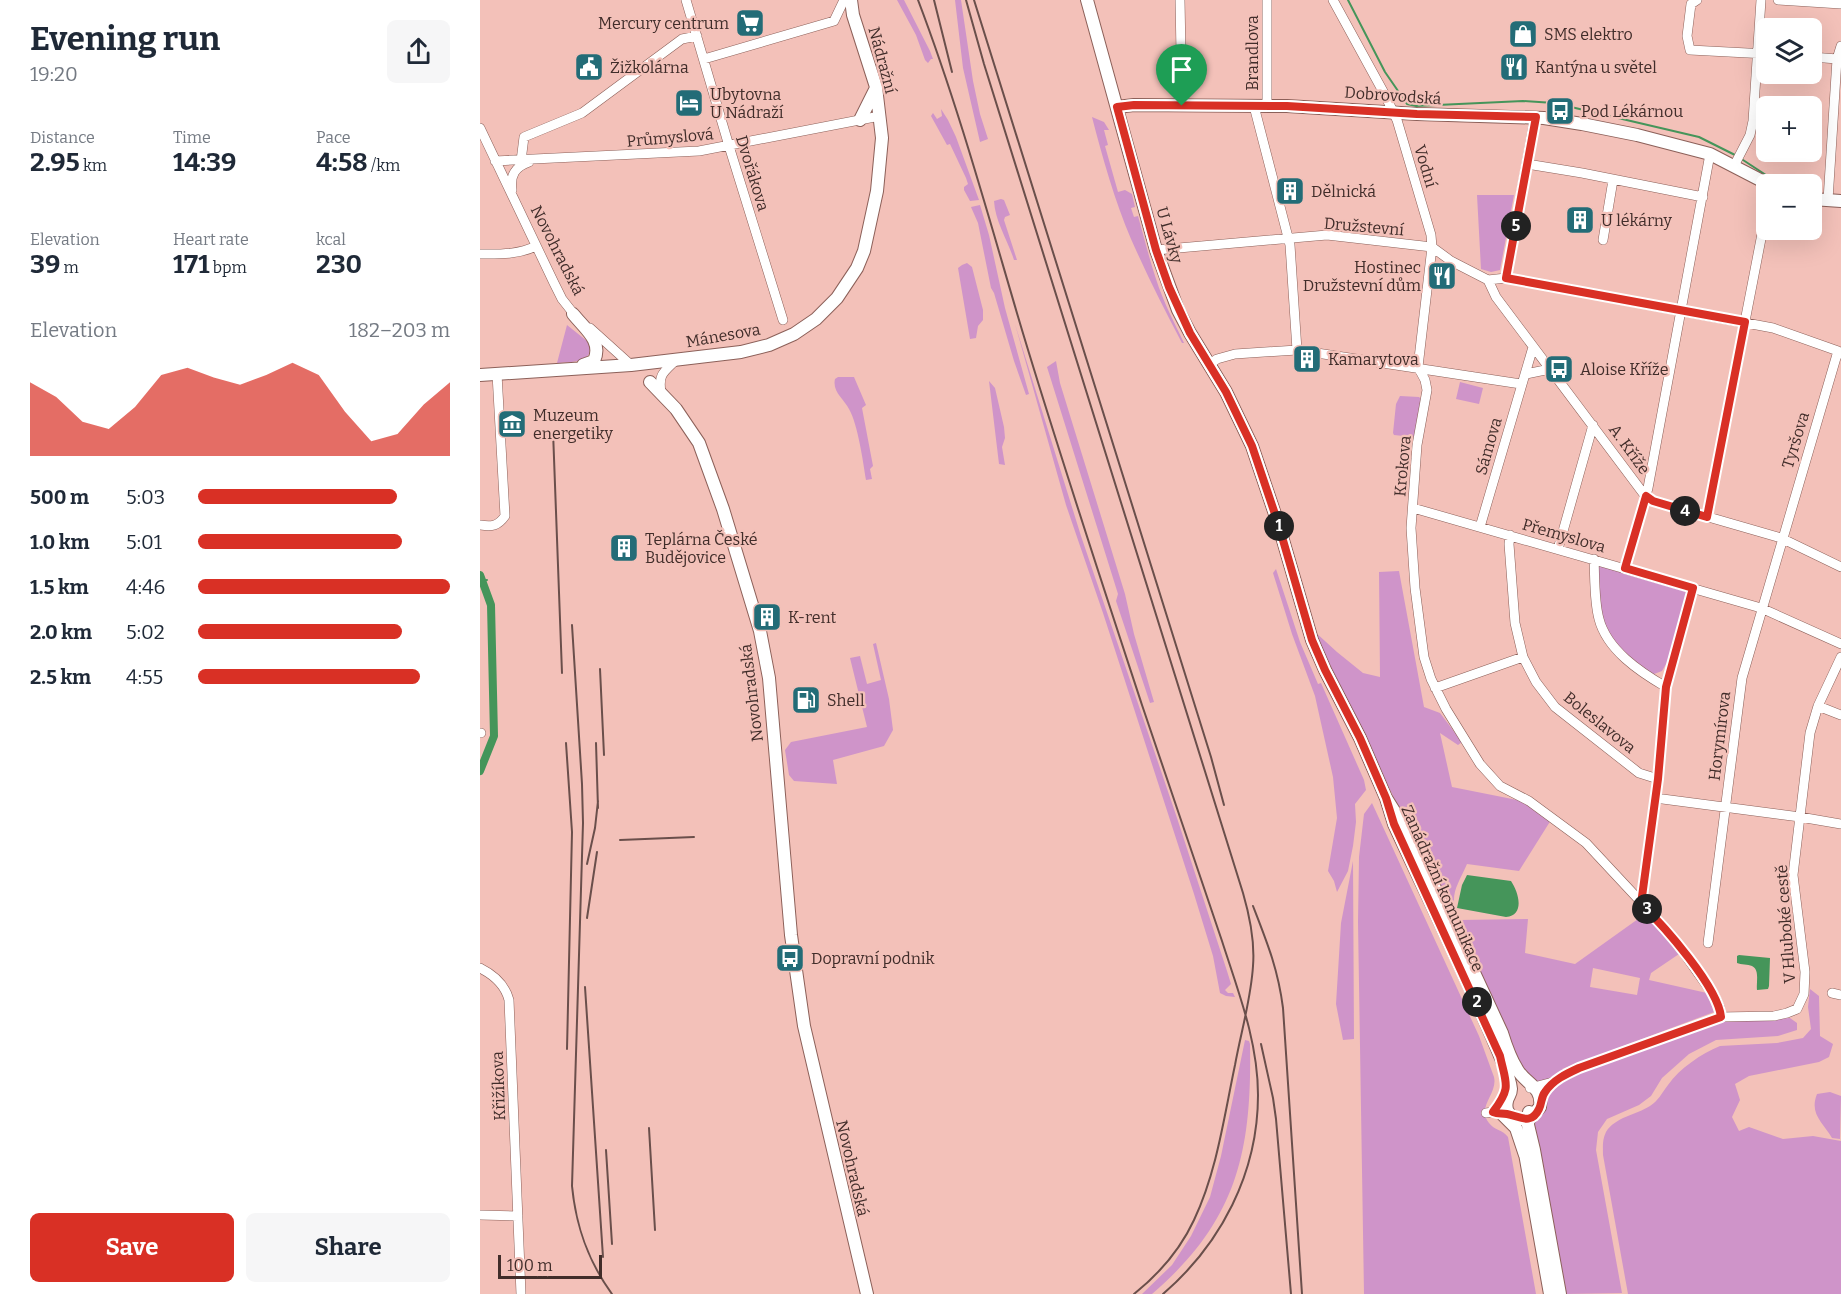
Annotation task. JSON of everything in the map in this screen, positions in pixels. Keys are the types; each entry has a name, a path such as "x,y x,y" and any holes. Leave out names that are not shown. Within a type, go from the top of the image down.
{"main road":[{"name":"Nádražní","path":"844,0 853,15"},
{"name":"Nádražní","path":"851,0 853,15 876,87 880,116"},
{"path":"1087,0 1117,107"},
{"path":"860,120 876,87"},
{"name":"Dobrovodská","path":"1117,107 1134,105 1267,106 1393,113 1536,117 1600,127 1737,160 1756,175"},
{"name":"U Lávky","path":"1117,107 1156,250 1178,310 1210,364"},
{"name":"Mánesova","path":"480,375 631,365 741,352 769,345 794,334 816,319 837,298 857,268 864,251 877,191 881,151 880,116"},
{"path":"1822,200 1841,201"},
{"path":"571,369 594,362 598,349 596,342 573,314"},
{"name":"Zanádražní komunikace","path":"1210,364 1252,446 1278,523 1312,640 1325,670 1360,738 1386,798 1394,824 1517,1080 1532,1090"},
{"name":"Novohradská","path":"631,365 661,392 689,426 700,445 723,509 760,631 769,678 791,935 802,1016 867,1294"},
{"name":"Zanádražní komunikace","path":"1506,1057 1506,1092 1511,1093 1507,1104 1510,1115"},
{"path":"1506,1092 1532,1090 1535,1101 1528,1113 1510,1115"},
{"path":"1510,1115 1521,1128 1529,1152 1560,1294"},
{"path":"1529,1152 1551,1294"}],"street":[{"name":"Dvořákova","path":"686,0 783,320"},
{"path":"704,59 834,21 844,0"},
{"path":"1180,0 1182,106"},
{"name":"Brandlova","path":"1267,0 1267,106"},
{"name":"Vodní","path":"1333,0 1393,113 1430,229 1432,247"},
{"path":"1697,0 1690,4 1687,36 1690,50 1756,54"},
{"path":"1761,0 1761,18"},
{"path":"1778,0 1841,4"},
{"path":"521,161 524,137 582,113 682,39 697,36"},
{"path":"1828,201 1837,59 1841,46"},
{"path":"1822,58 1837,59"},
{"path":"1737,160 1750,135 1758,84"},
{"path":"1254,106 1288,238 1297,350"},
{"name":"Průmyslová","path":"495,161 699,151 880,116"},
{"path":"1506,278 1536,117"},
{"name":"Novohradská","path":"480,128 562,298 573,314 631,365"},
{"path":"1625,568 1646,496 1710,154"},
{"path":"517,206 510,181 512,174 520,166 536,160"},
{"path":"1527,164 1582,172 1703,197"},
{"path":"1603,240 1614,180"},
{"name":"Družstevní","path":"1156,250 1327,235 1432,247 1451,261 1488,280"},
{"path":"1707,517 1761,240"},
{"path":"480,254 513,253 536,246"},
{"name":"Krokova","path":"1432,247 1418,368 1425,380 1427,390 1418,445 1411,528 1415,588 1424,657 1435,688 1480,764 1500,786 1529,801 1586,843 1641,904"},
{"path":"1488,280 1506,278 1745,322 1773,328 1840,351"},
{"name":"A. Kříže","path":"1488,280 1496,297 1646,496 1653,501 1781,538 1841,567"},
{"name":"Sámova","path":"1480,527 1533,347"},
{"path":"1210,364 1223,356 1235,354 1297,350 1521,384"},
{"name":"Tyršova","path":"1781,538 1840,351"},
{"path":"661,392 659,381 661,374 676,360"},
{"path":"1526,374 1550,369"},
{"path":"480,525 497,525 505,516 497,374"},
{"path":"1558,549 1593,425"},
{"name":"Přemyslova","path":"1413,508 1761,608 1841,644"},
{"name":"Boleslavova","path":"1510,536 1515,623 1523,657 1536,682 1555,707 1639,773 1658,779"},
{"name":"Horymírova","path":"1708,943 1742,678 1781,538"},
{"path":"1594,559 1598,614 1605,635 1631,663 1666,687"},
{"path":"1693,588 1666,687 1658,779 1641,904 1655,917 1690,961 1715,997 1721,1017"},
{"path":"1435,688 1523,657"},
{"name":"V Hluboké cestě","path":"1532,1090 1579,1068 1721,1017 1778,1016 1797,1009 1802,1000 1806,980 1793,875 1810,733 1818,706 1841,657"},
{"path":"1818,706 1841,715"},
{"path":"1654,798 1841,824"},
{"name":"Křižíkova","path":"480,968 500,982 508,1000 521,1294"},
{"path":"1506,1092 1510,1115"},
{"path":"480,1215 518,1216"}],"shaded area":[{"path":"897,0 904,0 930,51 933,59 928,63 916,35"},
{"path":"955,0 961,0 973,81 988,139 980,142 963,68"},
{"path":"941,109 956,137 979,200 970,201 964,190 968,184 966,178 950,144 947,145 931,116 933,113 937,119 942,116"},
{"path":"1092,117 1104,122 1109,130 1104,130 1108,145 1105,146 1118,192 1125,190 1132,194 1135,207 1131,208 1134,217 1138,216 1159,287 1184,343 1156,292 1125,225 1109,179"},
{"path":"1477,195 1514,195 1500,270 1491,272 1481,269"},
{"path":"1004,200 1010,215 1004,220 1017,260 1014,260 997,216 994,201"},
{"path":"980,205 1029,394 1026,395 991,288 978,223 971,207"},
{"path":"967,263 972,267 983,310 983,320 978,326 976,338 970,339 958,268"},
{"path":"1015,324 1081,536 1227,971 1231,984 1225,990 1233,993 1235,997 1220,993 1213,956 1194,894 1066,505"},
{"path":"567,325 587,341 590,348 589,354 581,360 557,363"},
{"path":"1056,361 1060,383 1125,594 1154,702 1150,703 1116,601 1118,594 1047,367"},
{"path":"854,377 866,405 862,408 873,466 870,469 872,479 866,480 855,424 849,409 835,388 835,379"},
{"path":"989,381 995,388 1004,427 1005,438 1002,447 1005,465 999,464"},
{"path":"1460,382 1483,388 1479,404 1456,399"},
{"path":"1400,396 1419,397 1422,400 1416,434 1413,437 1393,433 1396,404"},
{"path":"1596,565 1687,591 1669,659 1662,671 1654,674 1647,672 1617,646 1601,620"},
{"path":"1276,569 1300,642 1318,684 1321,683 1364,780 1366,790 1355,804 1356,822 1348,871 1337,892 1328,871 1337,818 1333,777 1315,696 1273,573"},
{"path":"1399,571 1424,707 1440,713 1462,742 1458,745 1440,733 1452,787 1527,802 1551,820 1519,871 1467,864 1454,897 1459,920 1528,919 1525,953 1575,964 1645,914 1679,954 1651,973 1649,980 1707,993 1714,1012 1562,1069 1568,1071 1538,1084 1525,1075 1407,818 1397,804 1314,631 1363,673 1380,677 1379,572","holes":["1593,968 1640,978 1637,995 1590,987"]},
{"path":"876,643 889,699 893,730 884,746 833,760 837,784 794,781 789,775 785,750 791,742 867,727 850,658 860,656 867,684 881,680 873,644"},
{"path":"1372,803 1479,1036 1494,1077 1493,1089 1485,1111 1486,1117 1491,1125 1508,1137 1536,1294 1364,1294 1359,857 1364,814"},
{"path":"1353,861 1354,1039 1343,1040 1336,1004 1341,923"},
{"path":"1467,875 1511,881 1519,903 1516,912 1506,917 1457,908 1462,885"},
{"path":"1739,955 1770,958 1768,989 1757,990 1756,970 1752,966 1737,963"},
{"path":"1810,989 1819,996 1820,1036 1833,1044 1829,1057 1819,1062 1749,1076 1735,1084 1740,1100 1732,1117 1739,1131 1749,1127 1783,1139 1813,1136 1841,1141 1841,1294 1628,1294 1603,1155 1603,1141 1606,1132 1620,1120 1653,1104 1673,1079 1691,1062 1713,1049 1720,1046 1777,1043 1803,1038 1811,1029 1808,1007"},
{"path":"1790,1018 1797,1023 1797,1030 1778,1036 1716,1040 1689,1054 1662,1078 1651,1096 1639,1105 1607,1119 1598,1132 1596,1150 1622,1293 1565,1294 1535,1128 1535,1122 1550,1090 1574,1074 1697,1028 1729,1020"},
{"path":"1245,1040 1250,1044 1250,1083 1242,1151 1234,1182 1221,1211 1181,1267 1152,1294 1142,1294 1172,1265 1191,1236 1210,1197 1221,1156"},
{"path":"1830,1092 1841,1096 1840,1139 1832,1138 1816,1112 1817,1094"}],"waterway":[{"path":"1348,0 1385,72 1407,104 1416,106 1523,101 1554,103 1699,137 1735,155"},
{"path":"1740,158 1764,174"},
{"path":"480,575 491,605 494,736 480,771"},
{"path":"483,581 487,580"}],"railway":[{"path":"918,0 960,123 1081,518 1240,997 1255,1055 1258,1095 1256,1124 1243,1179 1219,1230 1184,1274 1163,1294"},
{"path":"934,0 952,72"},
{"path":"966,0 1243,893 1253,938 1253,966 1248,1003 1209,1182 1183,1241 1161,1269 1134,1294"},
{"path":"974,0 1211,757 1224,805"},
{"path":"553,431 562,673"},
{"path":"572,625 583,823 572,1186 584,1243 596,1269 612,1294"},
{"path":"600,669 604,755"},
{"path":"566,743 572,832 567,1049"},
{"path":"596,743 598,808"},
{"path":"587,864 598,801"},
{"path":"620,840 694,837"},
{"path":"587,918 597,852"},
{"path":"1253,906 1275,968 1283,1008 1302,1294"},
{"path":"585,987 603,1257"},
{"path":"1261,1044 1276,1119 1291,1294"},
{"path":"649,1128 655,1230"},
{"path":"606,1150 612,1244"}],"place":[{"name":"Mercury centrum","path":"750,23"},
{"name":"SMS elektro","path":"1523,34"},
{"name":"Žižkolárna","path":"589,67"},
{"name":"Kantýna u světel","path":"1514,67"},
{"name":"Ubytovna U Nádraží","path":"689,103"},
{"name":"Pod Lékárnou","path":"1560,111"},
{"name":"Dělnická","path":"1290,191"},
{"name":"U lékárny","path":"1580,220"},
{"name":"Hostinec Družstevní dům","path":"1442,276"},
{"name":"Kamarytova","path":"1307,359"},
{"name":"Aloise Kříže","path":"1559,369"},
{"name":"Muzeum energetiky","path":"512,424"},
{"name":"Teplárna České Budějovice","path":"624,548"},
{"name":"K-rent","path":"767,617"},
{"name":"Shell","path":"806,700"},
{"name":"Dopravní podnik","path":"790,958"}],"route":[{"path":"1182,106 1287,106 1417,114 1536,117 1506,278 1745,322 1707,517 1653,501 1646,496 1625,568 1693,588 1666,687 1658,779 1641,904 1655,917 1684,953 1715,997 1721,1017 1567,1074 1546,1089 1538,1111 1527,1119 1522,1120 1493,1112 1507,1089 1500,1056 1394,824 1386,798 1360,738 1312,640 1278,523 1252,446 1226,392 1178,310 1166,280 1117,107 1182,106"}]}
